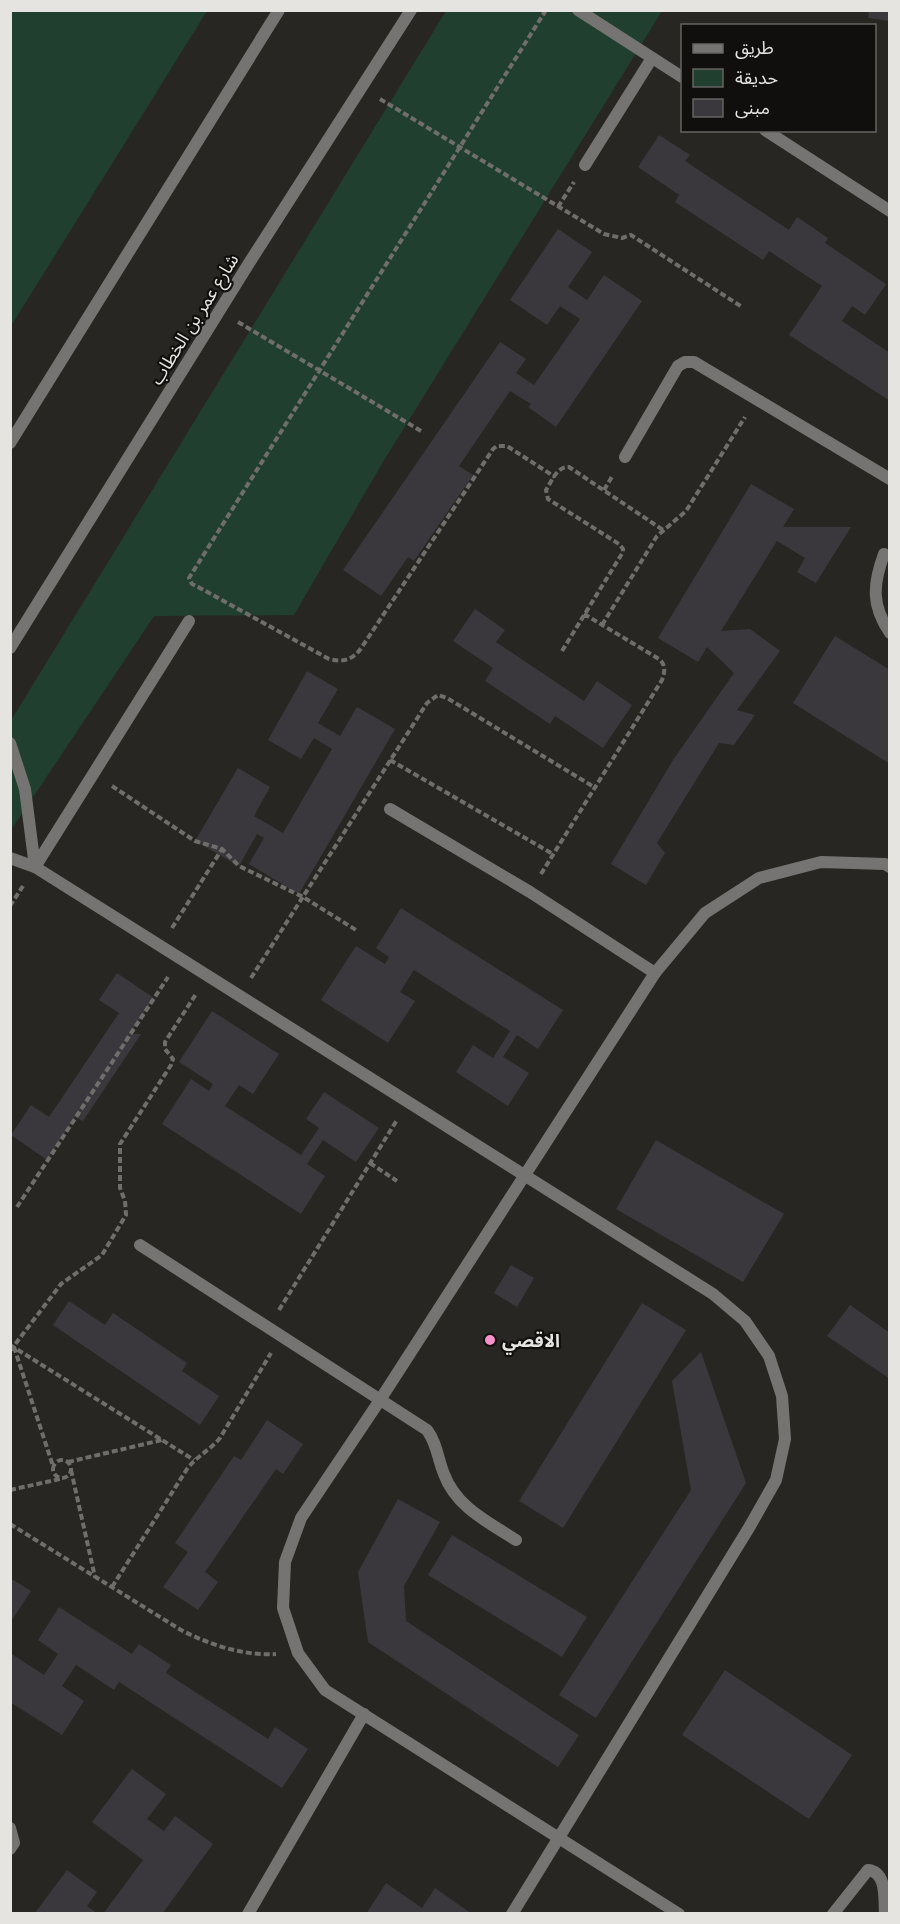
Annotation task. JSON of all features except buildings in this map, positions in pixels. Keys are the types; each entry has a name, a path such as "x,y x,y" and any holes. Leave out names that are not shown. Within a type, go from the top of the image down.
{"street":[{"path":"10,443 279,10"},
{"name":"شارع عمر بن الخطاب","path":"10,648 411,10"},
{"path":"578,10 681,76"},
{"path":"585,165 652,58"},
{"path":"768,132 890,211"},
{"path":"624,457 678,366 685,362 694,362 890,478"},
{"path":"884,554 876,575 875,597 880,618 890,633"},
{"path":"35,867 189,621"},
{"path":"10,743 26,789 35,867"},
{"path":"390,809 530,892 655,973"},
{"path":"10,858 35,867 712,1294 745,1321 769,1356 782,1396 785,1438 776,1480 512,1914"},
{"path":"678,1914 326,1689 298,1653 284,1608 285,1562 301,1518 380,1400 655,973 705,913 759,879 821,862 885,864 890,867"},
{"path":"140,1245 427,1430 434,1442 444,1476 458,1501 516,1540"},
{"path":"248,1914 364,1714"},
{"path":"10,1828 14,1843 10,1849"},
{"path":"834,1914 868,1870 874,1871 882,1880 885,1914"}],"path":[{"path":"546,10 189,578 192,584 329,659 344,661 358,653 493,449 507,446 555,477"},
{"path":"362,88 604,234 622,238 631,235 742,307"},
{"path":"558,207 585,165"},
{"path":"220,311 421,430"},
{"path":"602,625 657,536 686,511 756,399"},
{"path":"562,651 623,549 550,501 546,490 562,467 569,466 663,530"},
{"path":"530,892 662,680 665,671 663,662 659,659 584,614"},
{"path":"390,760 554,854"},
{"path":"94,774 195,841 222,849 239,866 303,897 356,930"},
{"path":"160,946 222,849"},
{"path":"17,1207 180,958"},
{"path":"11,1347 62,1284 102,1255 126,1215 125,1201 120,1188 120,1144 171,1065 173,1059 165,1049 165,1042 208,976"},
{"path":"268,1327 409,1101"},
{"path":"370,1163 397,1181"},
{"path":"112,1587 194,1460 220,1438 281,1336"},
{"path":"11,1347 194,1460"},
{"path":"11,1347 54,1474 62,1479"},
{"path":"53,1466 59,1460 68,1462 162,1440"},
{"path":"68,1462 96,1576"},
{"path":"10,1490 66,1478 71,1470"},
{"path":"10,1524 204,1642 238,1651 269,1654 298,1653"}],"green space":[{"path":"10,11 207,11 11,326"},
{"path":"446,11 662,11 383,462 294,615 154,616 11,830 10,722"}],"place":[{"name":"الاقصي","path":"490,1340"}]}
